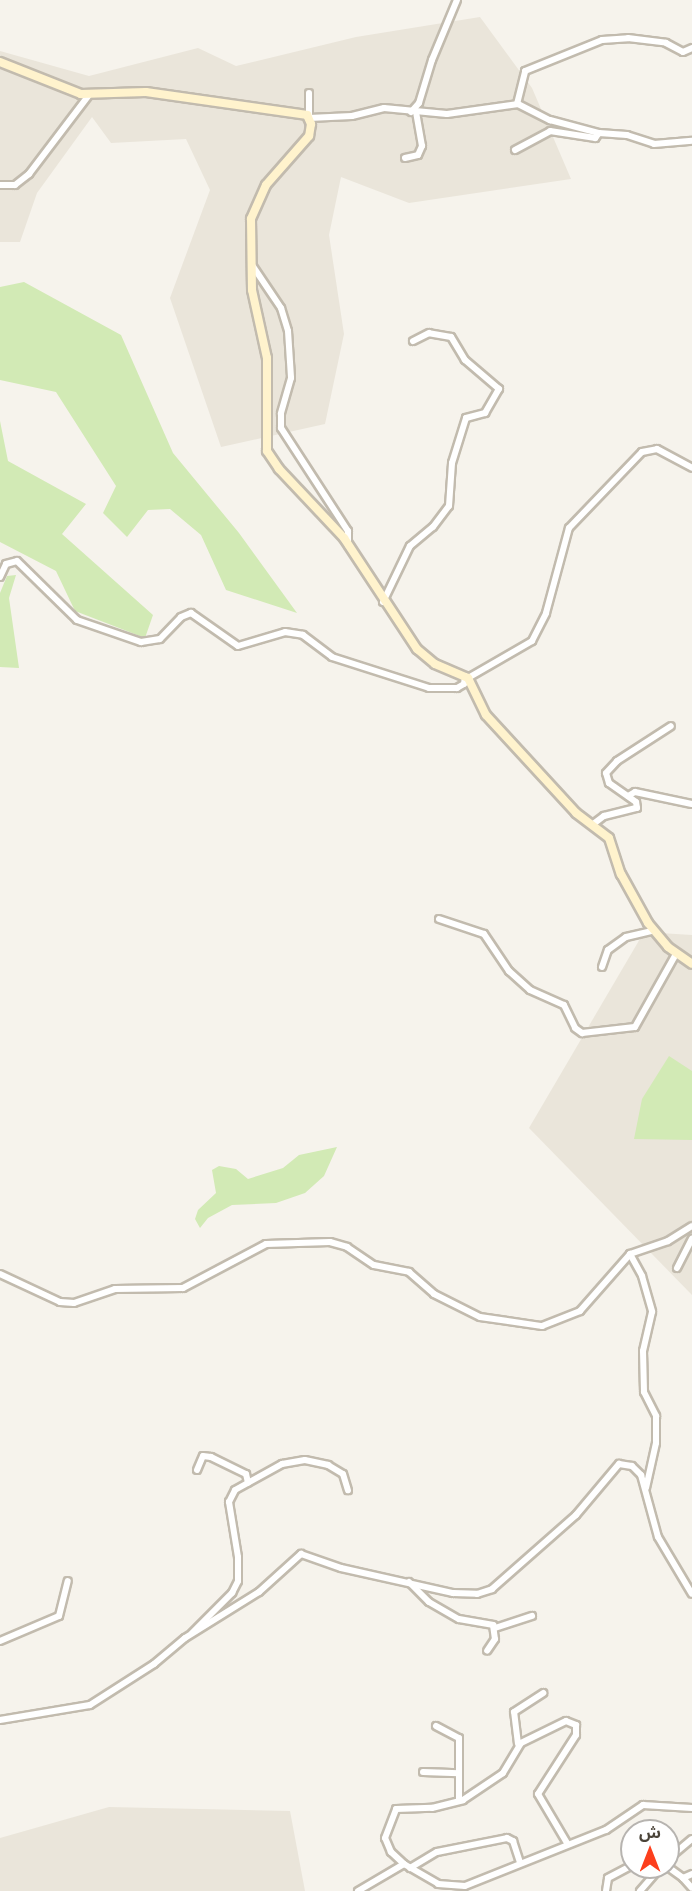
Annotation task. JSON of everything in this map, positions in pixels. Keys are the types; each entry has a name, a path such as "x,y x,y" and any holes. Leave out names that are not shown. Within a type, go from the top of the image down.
{"street":[{"path":"413,112 418,106 432,60 457,0"},
{"path":"517,104 525,71 602,40 628,38 666,43 683,51 692,48"},
{"path":"0,62 88,95 171,95 292,110 309,118 352,116 384,108 413,112 483,111 517,104 550,120 598,133 627,135 654,144 692,141"},
{"path":"309,93 309,136 266,185 255,203 250,263 267,358 267,451 279,469 348,545 383,602 425,657 466,677 482,710 576,813 611,841 621,874 653,931 676,954 692,964"},
{"path":"0,185 15,185 29,174 88,95"},
{"path":"405,158 416,156 422,146 413,112"},
{"path":"515,150 550,131 595,138 598,133"},
{"path":"250,263 281,308 288,327 291,378 280,414 281,428 348,531 348,545"},
{"path":"383,602 410,546 433,527 448,506 452,463 467,416 485,413 499,389 465,360 447,336 429,333 413,340"},
{"path":"0,577 6,564 17,561 77,620 141,642 160,639 181,616 191,613 238,646 285,632 303,635 332,657 429,688 457,688 464,684 466,677 532,641 546,613 569,528 642,452 657,449 692,468"},
{"path":"592,825 604,816 635,809 637,803 609,783 607,771 671,726"},
{"path":"628,796 635,792 692,804"},
{"path":"439,919 484,934 509,971 530,990 564,1005 576,1030 582,1033 635,1027 676,954"},
{"path":"602,967 608,950 626,937 653,931"},
{"path":"0,1274 70,1303 115,1289 183,1288 266,1244 330,1242 347,1248 374,1265 409,1272 434,1294 480,1317 534,1326 555,1323 576,1314 630,1254 668,1241 692,1226"},
{"path":"677,1268 692,1239"},
{"path":"630,1254 642,1276 652,1312 643,1351 644,1392 656,1416 656,1443 646,1488"},
{"path":"197,1470 202,1456 211,1457 246,1474 248,1483"},
{"path":"192,1634 237,1585 239,1565 229,1502 235,1490 282,1464 313,1460 343,1474 348,1490"},
{"path":"0,1720 90,1705 154,1664 192,1634 259,1592 303,1553 341,1568 462,1593 492,1589 576,1515 617,1466 632,1466 646,1488 658,1537 692,1594"},
{"path":"0,1641 59,1616 68,1581"},
{"path":"408,1581 429,1602 456,1617 495,1628 532,1616"},
{"path":"487,1651 495,1639 495,1628"},
{"path":"518,1744 514,1713 543,1693"},
{"path":"567,1843 541,1805 538,1790 576,1735 576,1725 561,1722 518,1744 501,1776 459,1802 396,1809 385,1838 391,1852 407,1866 438,1884 460,1887 567,1843 611,1828 643,1805 692,1808"},
{"path":"436,1726 458,1737 459,1802"},
{"path":"423,1772 459,1773"},
{"path":"358,1891 437,1852 507,1838 513,1841 520,1862"},
{"path":"606,1891 608,1878 620,1872"},
{"path":"683,1878 692,1874"},
{"path":"680,1876 692,1888"},
{"path":"640,1891 650,1879"}],"shaded area":[{"path":"480,17 532,88 571,179 409,203 341,177 329,235 344,334 325,424 221,447 170,298 210,190 186,139 111,143 92,117 37,193 20,242 0,242 0,51 89,76 198,48 236,66 356,37"},
{"path":"644,932 692,935 692,1295 529,1128"},
{"path":"109,1807 290,1811 305,1891 0,1891 0,1838"}],"green space":[{"path":"24,282 121,335 173,453 239,533 297,613 226,590 201,535 170,509 148,510 127,537 103,513 116,486 56,392 0,380 0,287"},
{"path":"0,421 8,461 86,504 62,534 153,615 145,638 75,611 56,571 0,542"},
{"path":"16,575 9,598 19,668 0,667 0,593 7,576"},
{"path":"669,1056 692,1071 692,1140 634,1139 642,1099"},
{"path":"337,1147 324,1176 305,1193 276,1203 232,1205 208,1218 200,1228 195,1219 198,1210 216,1193 212,1170 219,1166 236,1169 248,1179 283,1168 299,1155"}]}
